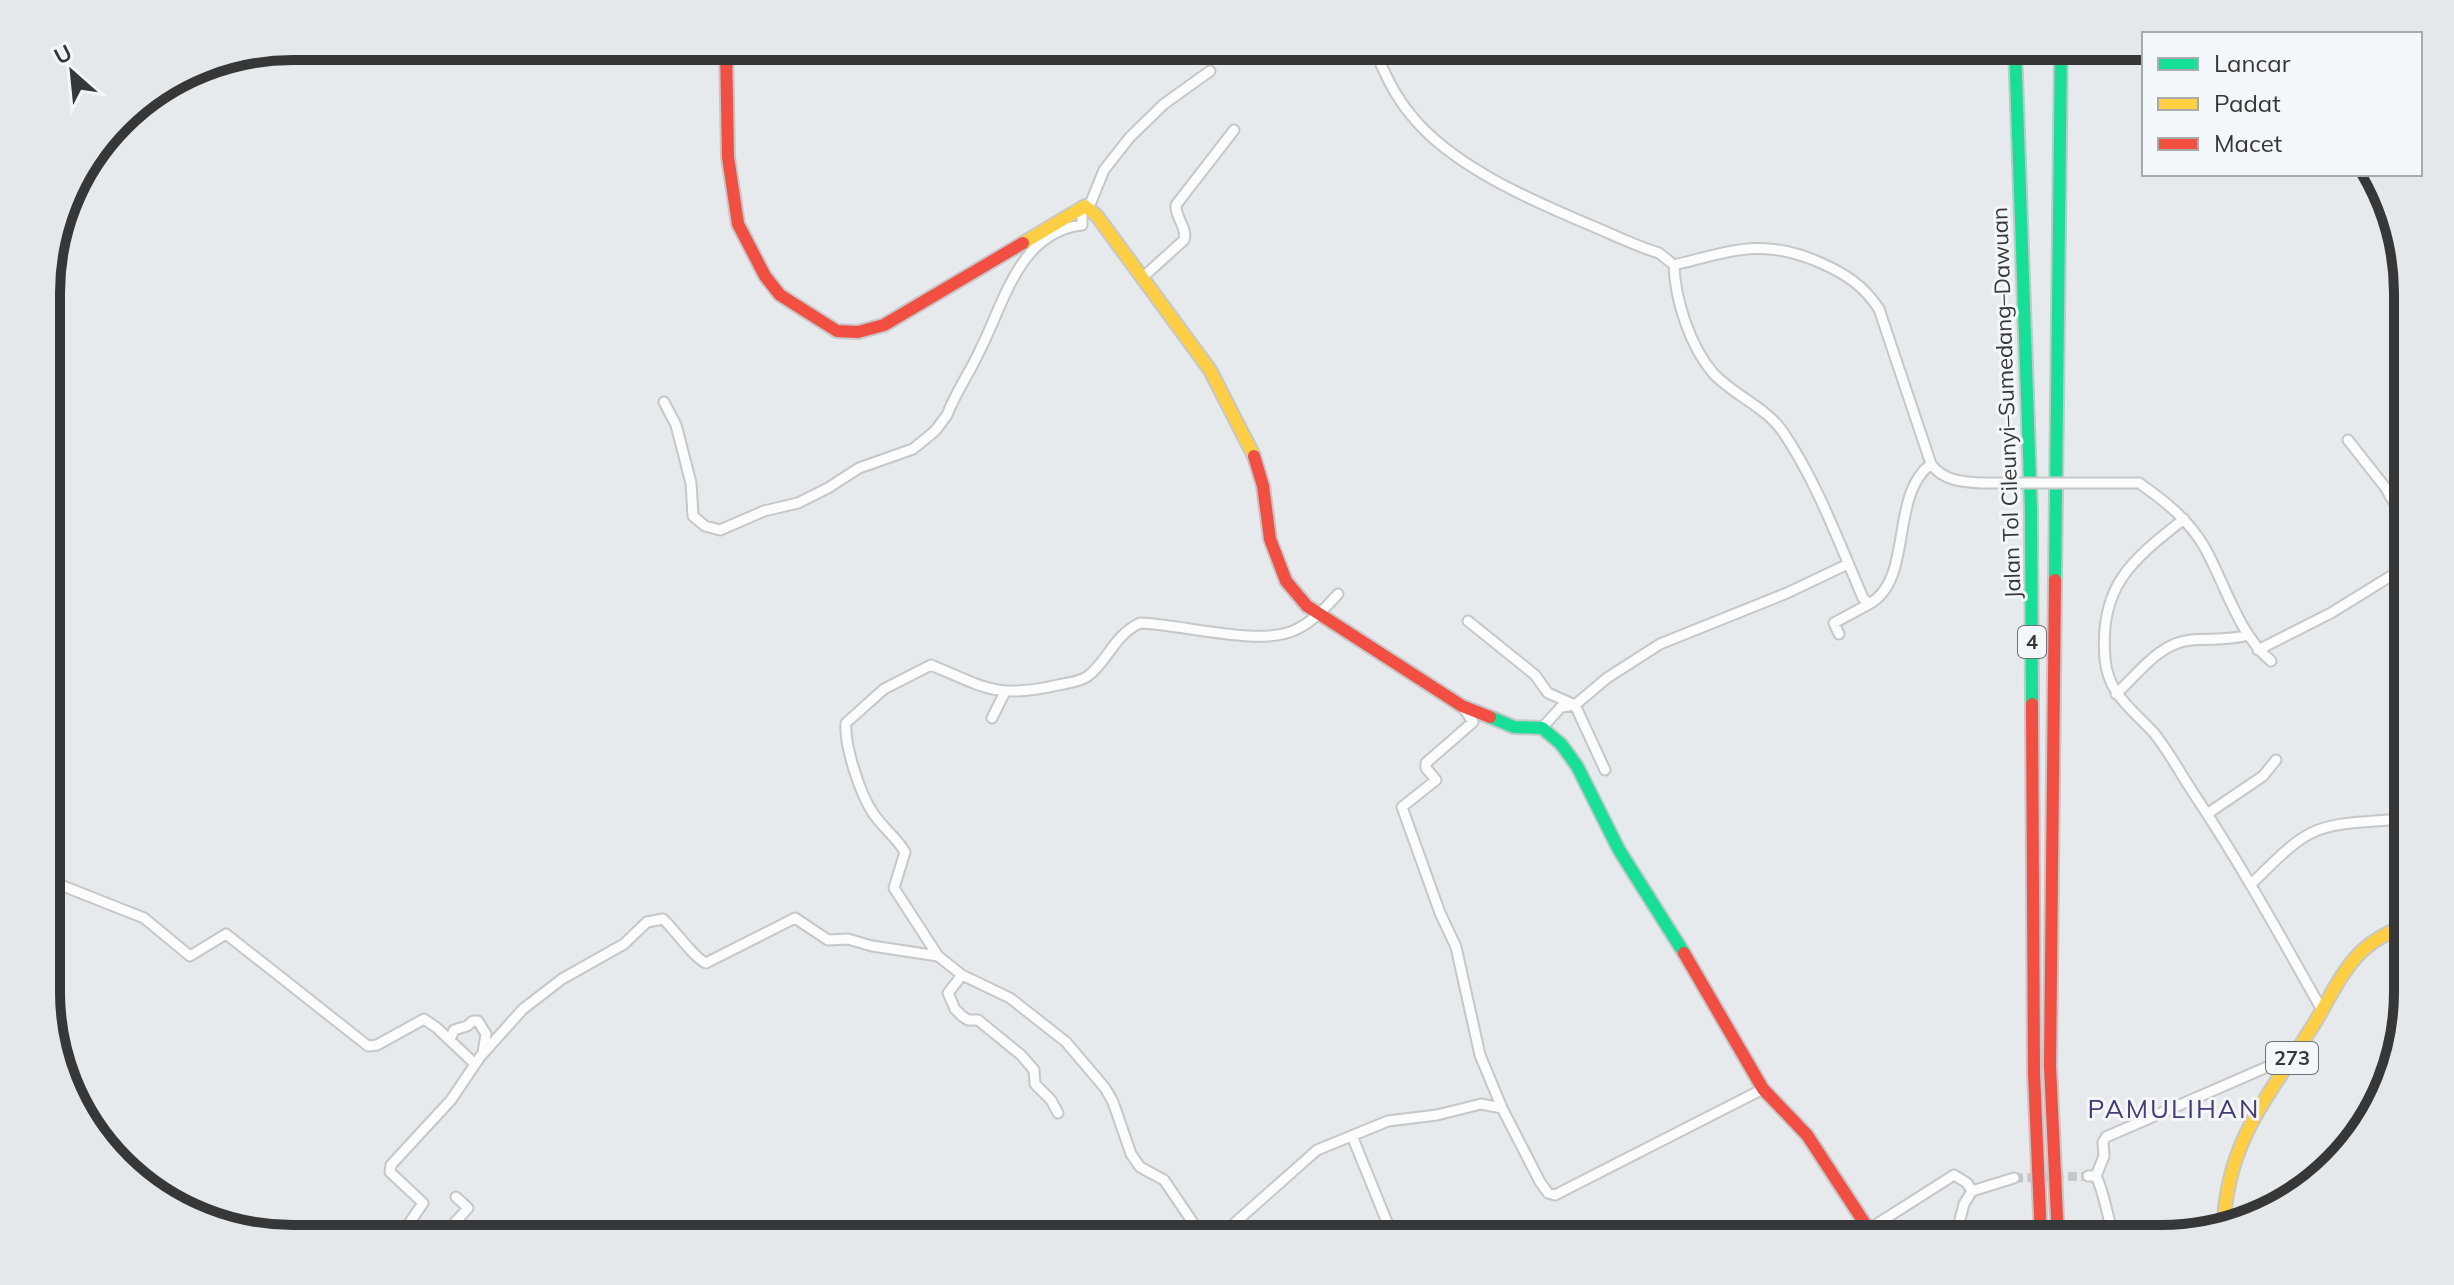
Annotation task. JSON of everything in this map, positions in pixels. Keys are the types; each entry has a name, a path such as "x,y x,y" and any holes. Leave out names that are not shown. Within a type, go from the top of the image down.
{"main road":[{"path":"726,60 728,157 738,224 765,276 780,295 837,331 858,332 884,325 1085,206 1097,216 1217,382 1255,458 1263,486 1270,539 1286,581 1307,606 1462,706 1514,727 1542,728 1561,744 1577,766 1619,850 1710,995 1763,1089 1807,1135 1866,1225"},
{"name":"Jalan Tol Cileunyi–Sumedang–Dawuan","path":"2015,60 2031,510 2034,1073 2040,1225"},
{"name":"Jalan Tol Cileunyi–Sumedang–Dawuan","path":"2057,1225 2050,1066 2061,60"},
{"name":"273","path":"2224,1216 2224,1201 2233,1160 2260,1106 2345,972 2363,950 2394,930"}],"street":[{"path":"1379,60 1385,76 1411,116 1460,161 1547,208 1659,253 1674,265 1683,311 1695,344 1714,373 1765,412 1782,430 1825,512 1863,598 1869,604"},
{"path":"664,402 676,425 691,483 693,516 705,526 720,530 764,511 798,503 859,468 913,449 935,431 947,415 1021,264 1050,235 1061,228 1082,225 1085,206 1091,202 1104,170 1130,137 1164,104 1210,71"},
{"path":"1142,278 1184,240 1186,233 1176,205 1234,130"},
{"path":"1674,265 1749,248 1780,248 1802,254 1852,280 1867,292 1879,309 1935,470 1953,480 1982,483 2139,483 2184,519 2204,546 2248,635 2258,650 2271,661"},
{"path":"2348,440 2394,503"},
{"path":"1839,634 1834,623 1877,599 1891,577 1911,493 1916,479 1931,464"},
{"path":"2184,519 2146,548 2117,582 2106,614 2105,660 2116,694 2155,735 2207,814 2251,884 2322,1010"},
{"path":"1542,728 1561,707 1575,705 1607,678 1660,644 1787,593 1848,564"},
{"path":"2258,650 2331,613 2394,574"},
{"path":"1193,1225 1164,1180 1140,1167 1131,1154 1105,1088 1066,1042 1010,998 962,975 938,956 894,888 905,852 872,812 862,792 848,743 846,723 884,689 931,665 963,681 1005,692 1032,691 1089,676 1115,643 1140,623 1269,637 1294,631 1320,614 1338,594"},
{"path":"1468,621 1535,675 1548,693 1575,705 1605,770"},
{"path":"2116,694 2166,646 2187,640 2225,641 2248,635"},
{"path":"992,718 1005,692"},
{"path":"1462,706 1473,722 1426,763 1426,768 1436,780 1402,807 1440,913 1456,947 1480,1055 1502,1108 1548,1193 1555,1195 1763,1089"},
{"path":"2207,814 2263,776 2276,760"},
{"path":"2251,884 2297,842 2317,831 2338,825 2394,819"},
{"path":"60,885 144,918 190,956 226,934 370,1046 424,1019 475,1064"},
{"path":"408,1225 423,1203 390,1172 391,1165 451,1100 482,1055 523,1009 562,979 624,944 647,922 659,918 677,931 699,961 706,963 795,918 828,940 848,939 872,946 938,956"},
{"path":"962,975 948,993 955,1009 968,1020 978,1020 1021,1055 1034,1070 1035,1084 1051,1100 1058,1113"},
{"path":"450,1040 454,1030 478,1021 486,1034 482,1055"},
{"path":"2111,1225 2092,1176 2104,1156 2103,1142 2106,1137 2293,1056"},
{"path":"1232,1225 1317,1150 1388,1121 1437,1115 1481,1104 1502,1108"},
{"path":"1352,1136 1387,1222"},
{"path":"1885,1225 1954,1175 1967,1183 1972,1191"},
{"path":"1959,1225 1964,1204 1972,1191 2014,1178"},
{"path":"453,1225 468,1208 456,1197"}],"tunnel":[{"path":"2014,1178 2088,1176"}],"traffic: fast":[{"path":"2015,60 2031,510 2032,704"},
{"path":"2055,580 2061,60"},
{"path":"1490,717 1514,727 1542,728 1561,744 1577,766 1619,850 1684,953"}],"traffic: slow":[{"path":"1023,243 1085,206 1097,216 1210,370 1254,456"},
{"path":"2225,1216 2234,1165 2243,1140 2268,1094 2354,960 2366,947 2394,931"}],"traffic: jam":[{"path":"726,60 728,157 738,224 765,276 780,295 837,331 858,332 884,325 1023,243"},
{"path":"1254,456 1263,486 1270,539 1286,581 1307,606 1462,706 1490,717"},
{"path":"2055,580 2050,1066 2057,1225"},
{"path":"2032,704 2034,1073 2040,1225"},
{"path":"1684,953 1763,1089 1807,1135 1866,1225"}],"district":[{"name":"PAMULIHAN","path":"2174,1109"}]}
